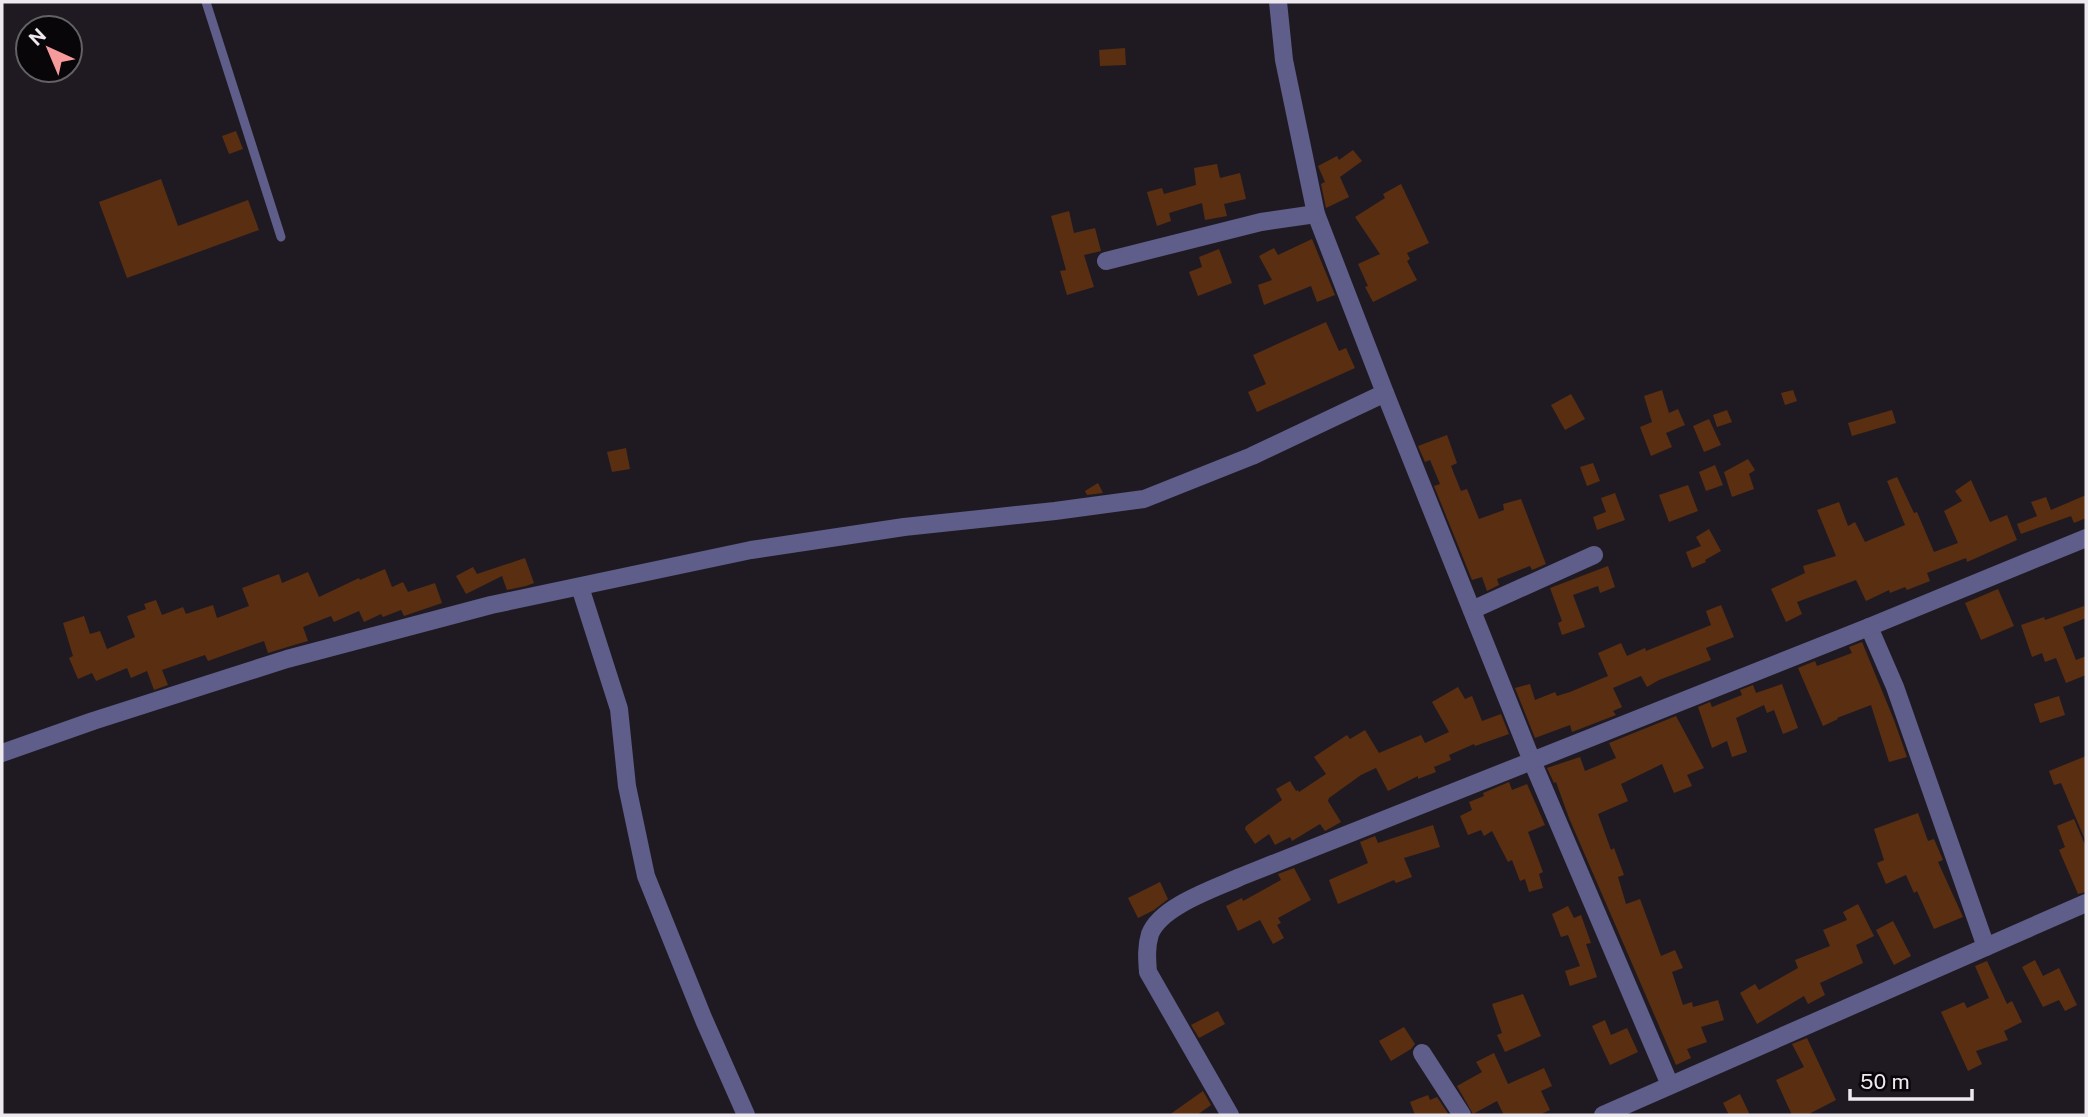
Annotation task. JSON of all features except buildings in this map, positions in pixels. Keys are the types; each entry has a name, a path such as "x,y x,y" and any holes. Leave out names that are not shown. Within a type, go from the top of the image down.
{"street":[{"path":"1278,2 1284,60 1316,214 1532,761 1670,1085"},
{"path":"1106,261 1261,222 1316,214"},
{"path":"2,753 93,721 321,649 491,604 751,550 904,527 1144,499 1252,456 1385,393"},
{"path":"1230,1115 1148,972 1147,950 1150,934 1165,913 1240,877 2086,538"},
{"path":"1472,610 1594,555"},
{"path":"580,587 619,709 627,786 646,876 746,1115"},
{"path":"1869,627 1895,687 1986,947"},
{"path":"1603,1115 2086,904"},
{"path":"1422,1053 1462,1115"}],"lane":[{"path":"206,2 281,237"}]}
